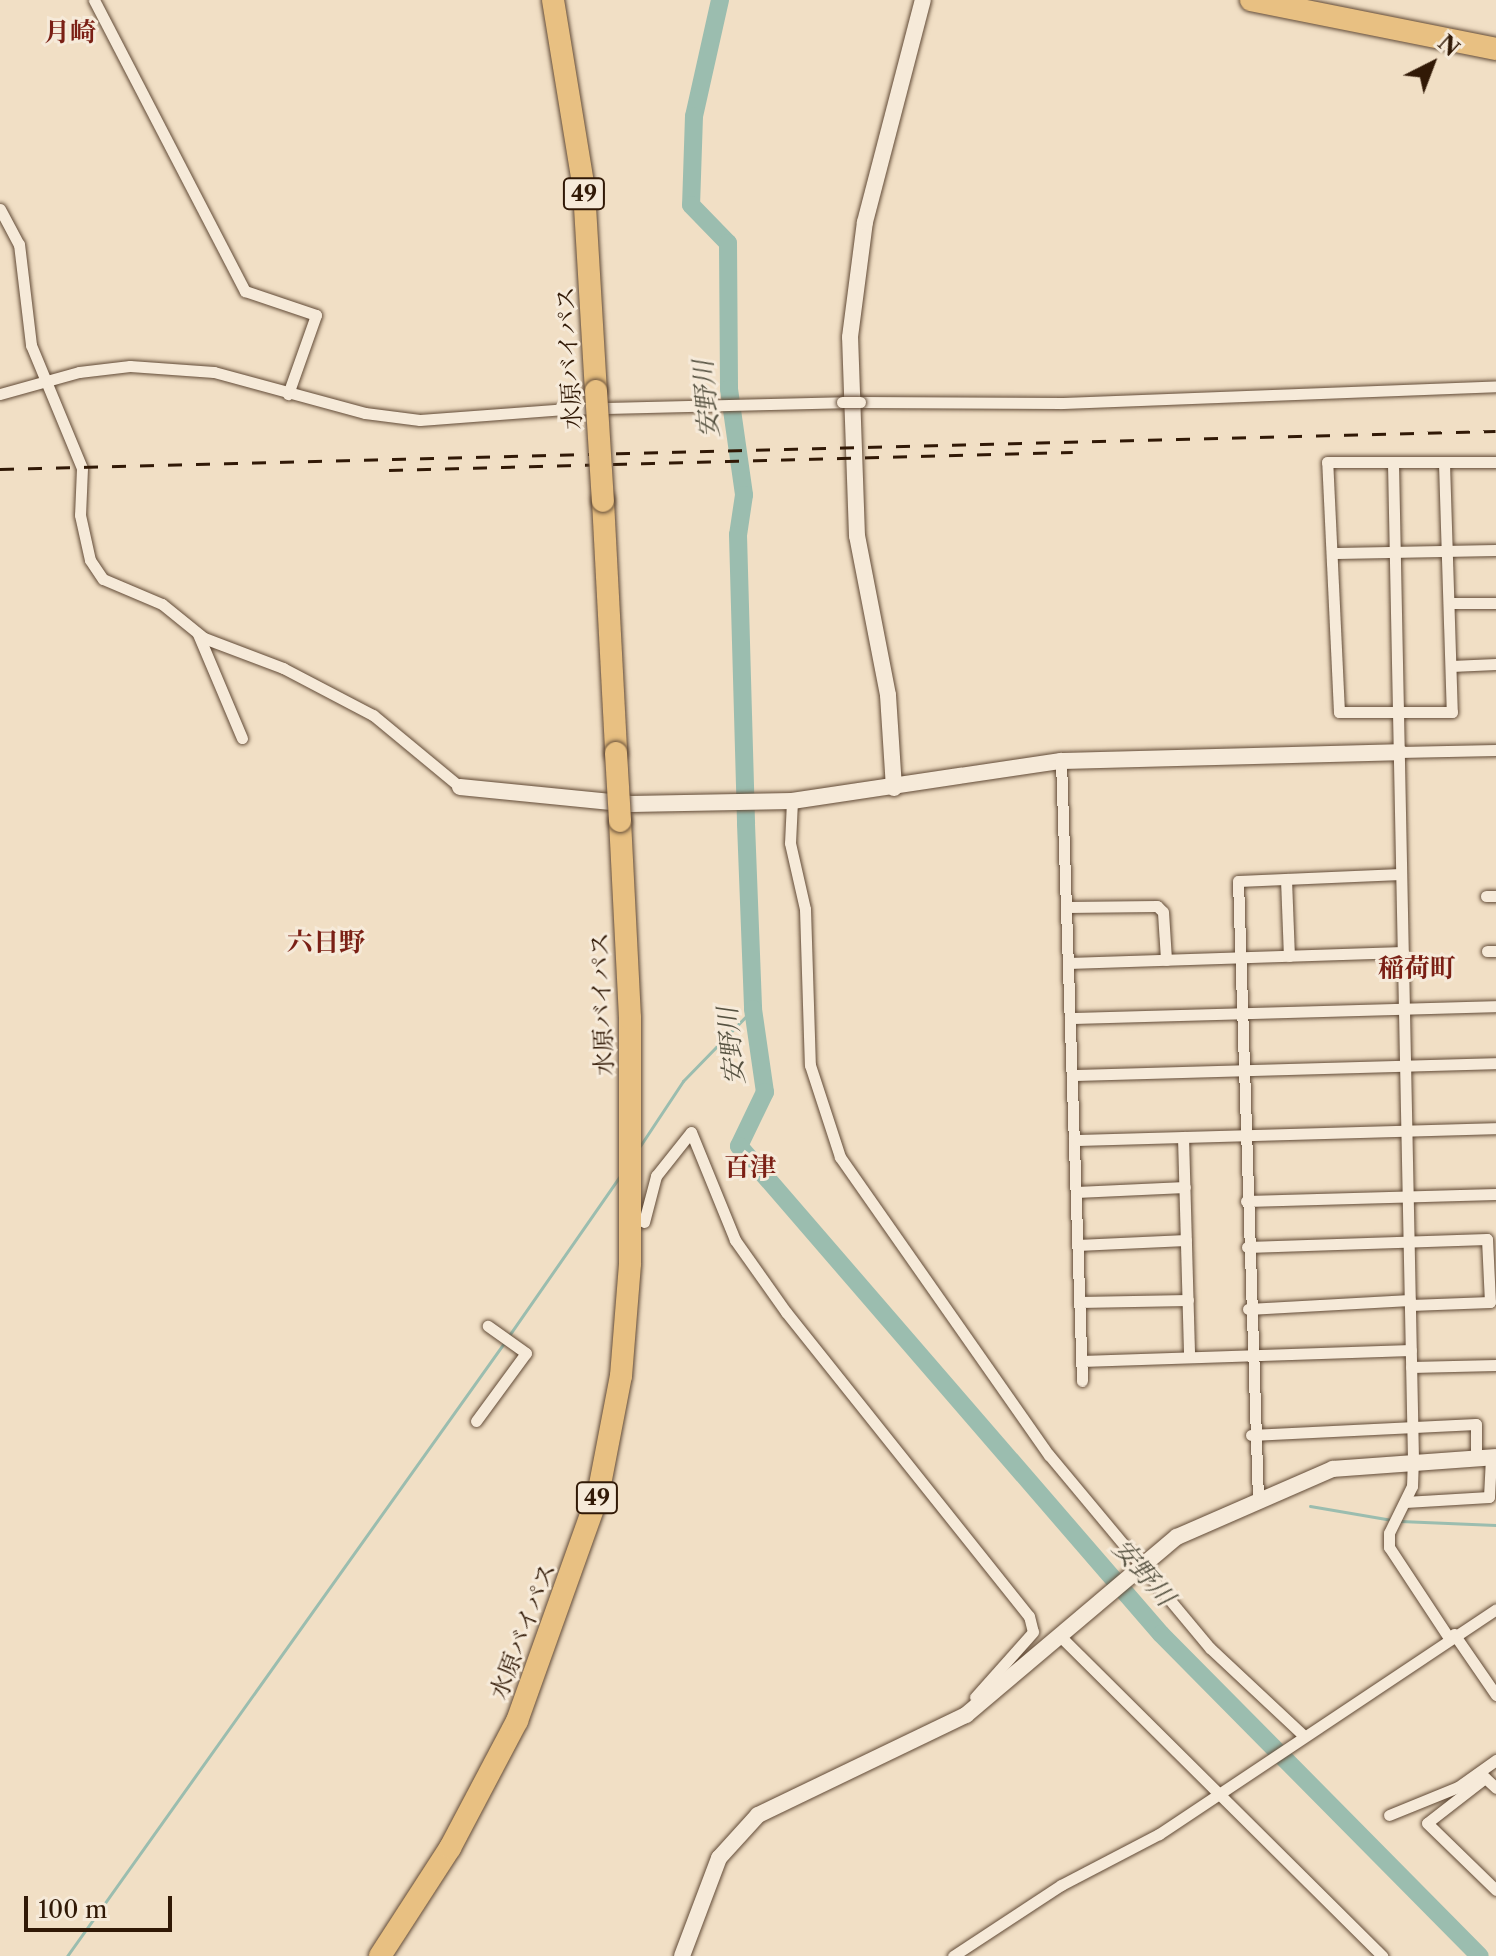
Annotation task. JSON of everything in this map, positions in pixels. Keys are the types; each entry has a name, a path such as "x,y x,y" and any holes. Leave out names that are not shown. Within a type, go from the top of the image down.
{"highway":[{"name":"水原バイパス","path":"380,1956 483,1789 554,1629 598,1495 621,1376 630,1263 630,1018 584,190 553,0"},
{"path":"1251,0 1496,49"}],"street":[{"path":"94,0 245,291 316,315 288,394"},
{"path":"894,788 888,695 857,536 850,337 865,222 923,0"},
{"path":"0,209 19,244 31,345 50,381 82,468 80,515 90,560 119,591 162,604 197,634 373,715 464,788 676,803 785,801 894,788 1061,761 1496,750"},
{"path":"0,394 130,366 214,372 365,413 448,421 671,406 842,402 1062,403 1496,386"},
{"path":"1444,463 1452,712 1339,712 1336,553 1327,462 1496,462"},
{"path":"1393,463 1413,1458 1405,1502 1389,1533 1389,1547 1496,1695"},
{"path":"1336,553 1496,550"},
{"path":"1449,603 1496,603"},
{"path":"197,634 242,738"},
{"path":"1451,666 1496,664"},
{"path":"1061,761 1082,1381"},
{"path":"785,801 790,843 805,909 810,1065 840,1157 1049,1455 1136,1571 1299,1737"},
{"path":"1258,1500 1251,1435 1238,881 1401,874"},
{"path":"1286,879 1289,956"},
{"path":"1066,907 1157,906 1163,912 1166,960"},
{"path":"1068,963 1403,952"},
{"path":"1070,1018 1496,1006"},
{"path":"1072,1075 1496,1063"},
{"path":"1074,1140 1496,1128"},
{"path":"644,1222 656,1176 691,1132 735,1240 786,1312 1029,1616 1030,1636 975,1697"},
{"path":"1183,1137 1189,1357"},
{"path":"1076,1192 1185,1187"},
{"path":"1246,1201 1496,1194"},
{"path":"1247,1247 1487,1239 1493,1276 1490,1302 1248,1309"},
{"path":"1077,1245 1186,1240"},
{"path":"1079,1302 1188,1300"},
{"path":"476,1421 526,1353 488,1326"},
{"path":"1081,1361 1411,1350"},
{"path":"1411,1367 1496,1365"},
{"path":"1251,1435 1476,1424 1488,1457 1489,1497 1405,1502"},
{"path":"682,1956 719,1858 758,1815 966,1715 1177,1537 1333,1469 1413,1458 1488,1457"},
{"path":"953,1956 1221,1792 1299,1737 1496,1609"},
{"path":"1066,1632 1382,1956"},
{"path":"1496,1760 1427,1823 1496,1890"},
{"path":"1482,1775 1496,1788"},
{"path":"1389,1815 1482,1775"}],"waterway":[{"name":"安野川","path":"720,0 694,116 691,205 728,243 729,389 744,495 738,535 746,824 753,1009 765,1092 739,1146 1161,1634 1480,1956"},
{"path":"640,1146 683,1081 753,1009"},
{"path":"508,1337 620,1176"},
{"path":"67,1956 504,1343"},
{"path":"1310,1506 1392,1520"},
{"path":"1400,1521 1496,1525"}],"railway":[{"path":"0,469 1496,431"},
{"path":"389,470 1073,452"}],"district":[{"name":"月崎","path":"70,33"},
{"name":"六日野","path":"326,943"},
{"name":"稲荷町","path":"1417,969"},
{"name":"百津","path":"750,1168"}]}
